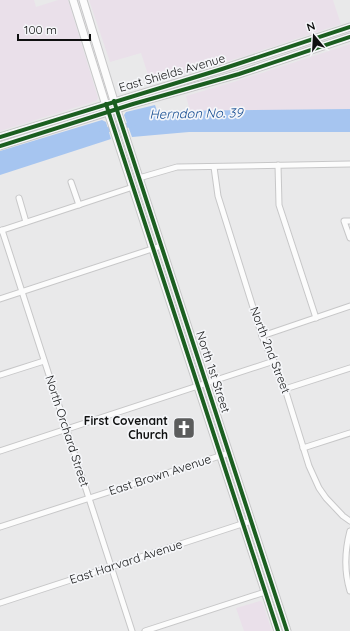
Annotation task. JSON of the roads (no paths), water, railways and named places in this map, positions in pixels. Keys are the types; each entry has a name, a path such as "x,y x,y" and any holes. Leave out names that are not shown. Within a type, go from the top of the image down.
{"main road":[{"name":"North 1st Street","path":"73,0 111,122 278,631"},
{"path":"78,0 81,8 86,10"},
{"name":"North 1st Street","path":"82,0 161,246 288,631"},
{"name":"East Shields Avenue","path":"0,137 236,65 350,27"},
{"name":"East Shields Avenue","path":"0,146 117,109 246,71 350,36"},
{"path":"133,187 139,190 156,230"},
{"path":"265,592 270,578"}],"street":[{"path":"139,178 177,167 350,164"},
{"path":"278,165 279,205 316,318"},
{"name":"North 2nd Street","path":"214,166 218,196 262,336 285,389 303,448 319,488 336,509 350,521"},
{"path":"71,182 78,205"},
{"path":"1,230 133,187"},
{"path":"19,198 26,222"},
{"path":"347,221 350,238"},
{"name":"North Orchard Street","path":"1,230 132,631"},
{"path":"0,299 161,246"},
{"path":"262,336 350,306"},
{"path":"0,376 44,361"},
{"path":"0,451 274,361"},
{"path":"285,389 350,368"},
{"path":"303,448 350,433"},
{"name":"East Brown Avenue","path":"0,527 229,453"},
{"name":"East Harvard Avenue","path":"0,602 251,521"},
{"path":"350,531 346,558 346,574 350,590"},
{"path":"145,631 265,592"}],"water":[{"path":"155,105 157,111 350,109 350,132 189,132 132,137 124,115 126,112"},
{"path":"102,120 106,122 111,139 0,175 0,151"}],"waterway":[{"name":"Herndon No. 39","path":"102,131 133,124"}],"place":[{"name":"First Covenant Church","path":"184,428"}]}
